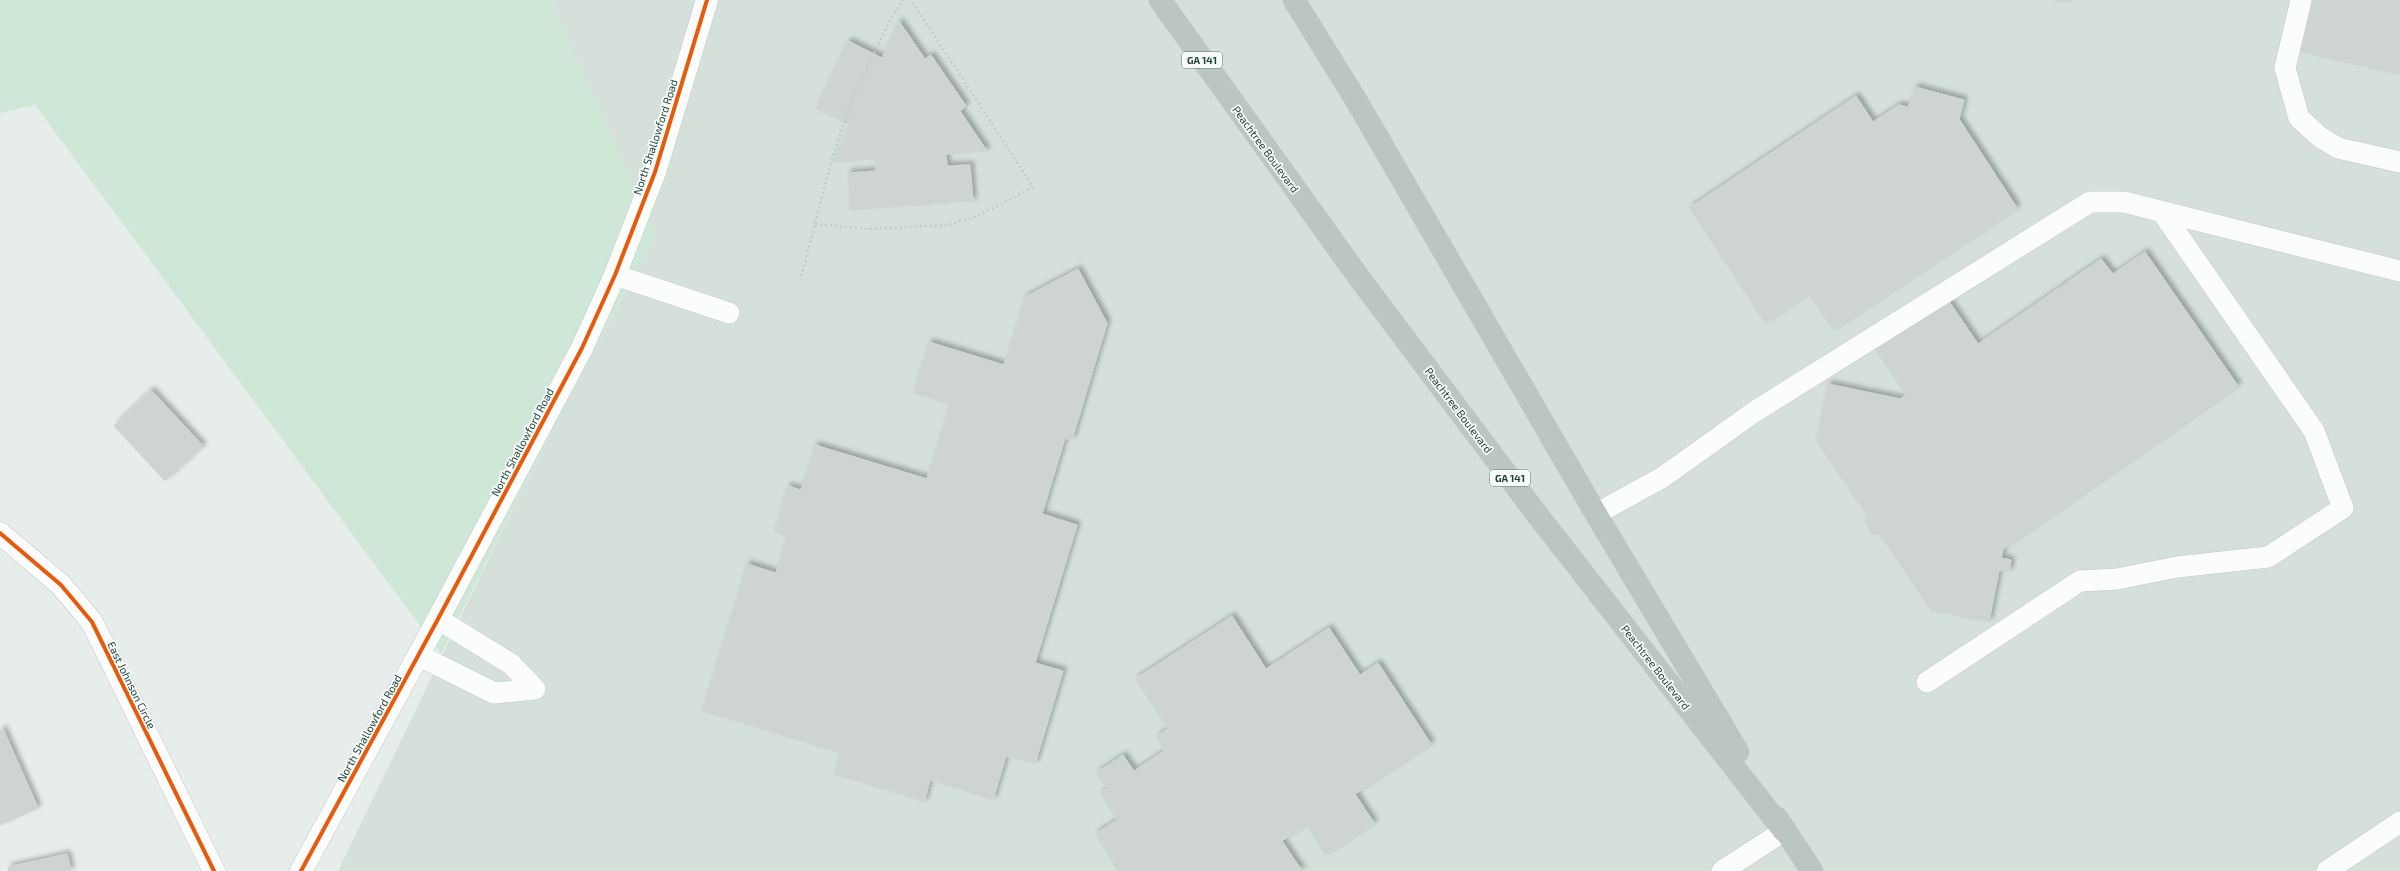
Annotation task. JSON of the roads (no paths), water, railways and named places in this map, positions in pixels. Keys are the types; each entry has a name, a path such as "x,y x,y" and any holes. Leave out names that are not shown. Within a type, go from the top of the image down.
{"highway":[{"name":"Peachtree Boulevard","path":"1160,0 1360,279 1488,450 1784,831 1812,871"},
{"name":"Peachtree Boulevard","path":"1294,0 1356,100 1596,514 1784,831"}],"street":[{"name":"North Shallowford Road","path":"301,871 438,619 582,348 615,276 656,172 707,0"},
{"name":"East Johnson Circle","path":"0,533 61,585 92,622 214,871"}],"lane":[{"path":"2301,0 2285,68 2299,118 2320,137 2338,148 2400,162"},
{"path":"1596,514 1663,477 1754,412 2090,202 2124,202 2400,271"},
{"path":"1927,682 2080,581 2117,578 2177,567 2268,557 2343,508 2314,431 2162,212"},
{"path":"615,276 729,313"},
{"path":"418,655 494,693 535,689 511,664 438,619"},
{"path":"2326,871 2400,822"},
{"path":"1722,871 1784,831"}]}
